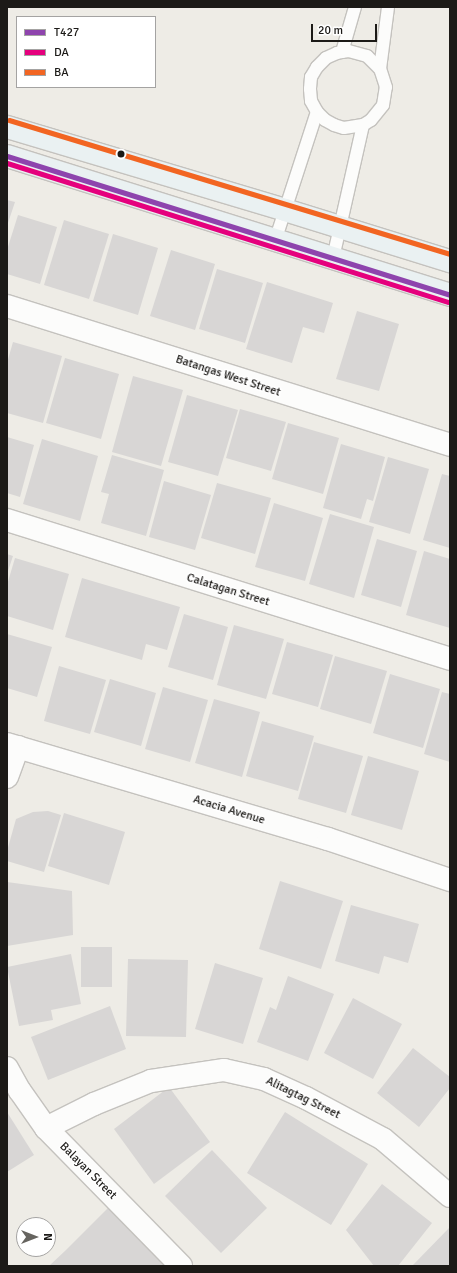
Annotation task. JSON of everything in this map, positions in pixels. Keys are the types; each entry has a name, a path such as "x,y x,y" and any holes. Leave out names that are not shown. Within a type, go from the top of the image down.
{"main road":[{"path":"7,127 450,261"},
{"path":"7,156 450,295"}],"street":[{"name":"Batangas West Street","path":"7,306 450,445"},
{"name":"Calatagan Street","path":"7,520 450,659"},
{"path":"7,777 12,745"},
{"name":"Acacia Avenue","path":"12,745 328,839 450,880"},
{"name":"Balayan Street","path":"7,1068 20,1091 46,1128 181,1266"},
{"name":"Alitagtag Street","path":"46,1128 94,1104 151,1081 224,1070 264,1079 306,1098 383,1139 450,1196"}],"lane":[{"path":"342,52 355,7"},
{"path":"380,69 367,56 358,53 342,52 326,58 317,67 312,77 310,89 312,101 317,112 325,120 344,128 363,125 372,120 383,105 386,87 380,69 388,7"},
{"path":"275,241 317,112"},
{"path":"333,258 363,125"}],"building":[{"path":"7,200 15,202 7,226"},
{"path":"18,215 57,227 40,284 7,274 7,250"},
{"path":"64,220 109,234 89,299 44,285"},
{"path":"113,234 158,248 138,315 93,301"},
{"path":"171,250 215,264 195,330 150,316"},
{"path":"217,269 263,283 245,343 199,329"},
{"path":"267,282 333,303 324,333 303,327 292,363 246,349"},
{"path":"357,311 399,324 379,391 336,379"},
{"path":"13,342 62,356 43,423 7,413 7,363"},
{"path":"65,358 119,374 101,439 46,423"},
{"path":"133,376 183,390 161,466 112,452"},
{"path":"187,395 238,410 218,476 168,462"},
{"path":"240,409 286,422 271,471 226,458"},
{"path":"288,423 339,438 323,494 272,479"},
{"path":"7,437 34,445 20,497 7,493"},
{"path":"42,439 98,456 80,521 23,504"},
{"path":"341,444 385,457 373,501 367,499 361,519 323,508"},
{"path":"112,455 164,470 146,536 101,523 109,494 101,492"},
{"path":"388,457 429,469 410,534 369,522"},
{"path":"442,474 450,476 450,548 423,540"},
{"path":"164,481 211,495 195,550 149,537"},
{"path":"217,483 271,498 255,554 201,538"},
{"path":"274,503 323,518 305,581 255,567"},
{"path":"330,514 374,527 354,598 309,584"},
{"path":"377,539 417,551 401,607 361,595"},
{"path":"424,551 450,559 450,628 406,615"},
{"path":"7,554 13,556 7,574"},
{"path":"15,558 69,574 53,630 7,616 7,585"},
{"path":"82,578 180,607 167,650 146,644 142,660 65,637"},
{"path":"184,614 228,627 213,680 168,667"},
{"path":"234,625 284,639 266,699 217,685"},
{"path":"7,634 52,647 37,697 7,688"},
{"path":"287,642 333,655 318,707 272,694"},
{"path":"335,656 387,671 371,724 320,709"},
{"path":"59,666 106,680 90,734 44,721"},
{"path":"390,674 440,689 423,748 373,733"},
{"path":"110,679 156,693 141,746 94,732"},
{"path":"163,687 208,700 190,762 145,749"},
{"path":"442,692 450,694 450,762 424,754"},
{"path":"214,699 260,712 242,777 195,763"},
{"path":"262,721 314,736 298,791 246,776"},
{"path":"314,742 363,756 346,813 298,799"},
{"path":"368,756 419,771 402,830 351,815"},
{"path":"48,811 61,815 44,872 7,861 7,851 16,819 33,812"},
{"path":"64,813 125,832 109,885 48,866"},
{"path":"280,881 343,901 321,969 259,949"},
{"path":"7,882 72,891 73,935 7,946"},
{"path":"351,905 419,924 408,963 384,956 379,974 335,961"},
{"path":"81,947 112,947 112,987 81,987"},
{"path":"71,954 81,1004 51,1010 53,1020 19,1026 7,967"},
{"path":"128,959 188,960 186,1037 126,1036"},
{"path":"215,963 263,978 243,1044 195,1029"},
{"path":"288,976 334,994 308,1061 257,1042 270,1007 276,1010"},
{"path":"353,998 402,1024 373,1079 324,1053"},
{"path":"110,1006 126,1049 48,1080 31,1037"},
{"path":"413,1048 450,1077 450,1088 419,1127 377,1093"},
{"path":"169,1087 210,1142 154,1184 114,1129"},
{"path":"7,1112 34,1155 7,1172"},
{"path":"285,1112 368,1164 331,1225 247,1173"},
{"path":"212,1150 267,1208 221,1253 165,1196"},
{"path":"382,1184 432,1223 398,1266 374,1266 346,1230"},
{"path":"108,1208 165,1266 49,1266 66,1250"},
{"path":"450,1227 450,1266 412,1266"}],"transit line":[{"name":"BA","path":"9,120 450,254"},
{"name":"T427","path":"7,156 450,295"},
{"name":"DA","path":"7,163 448,302"}]}
